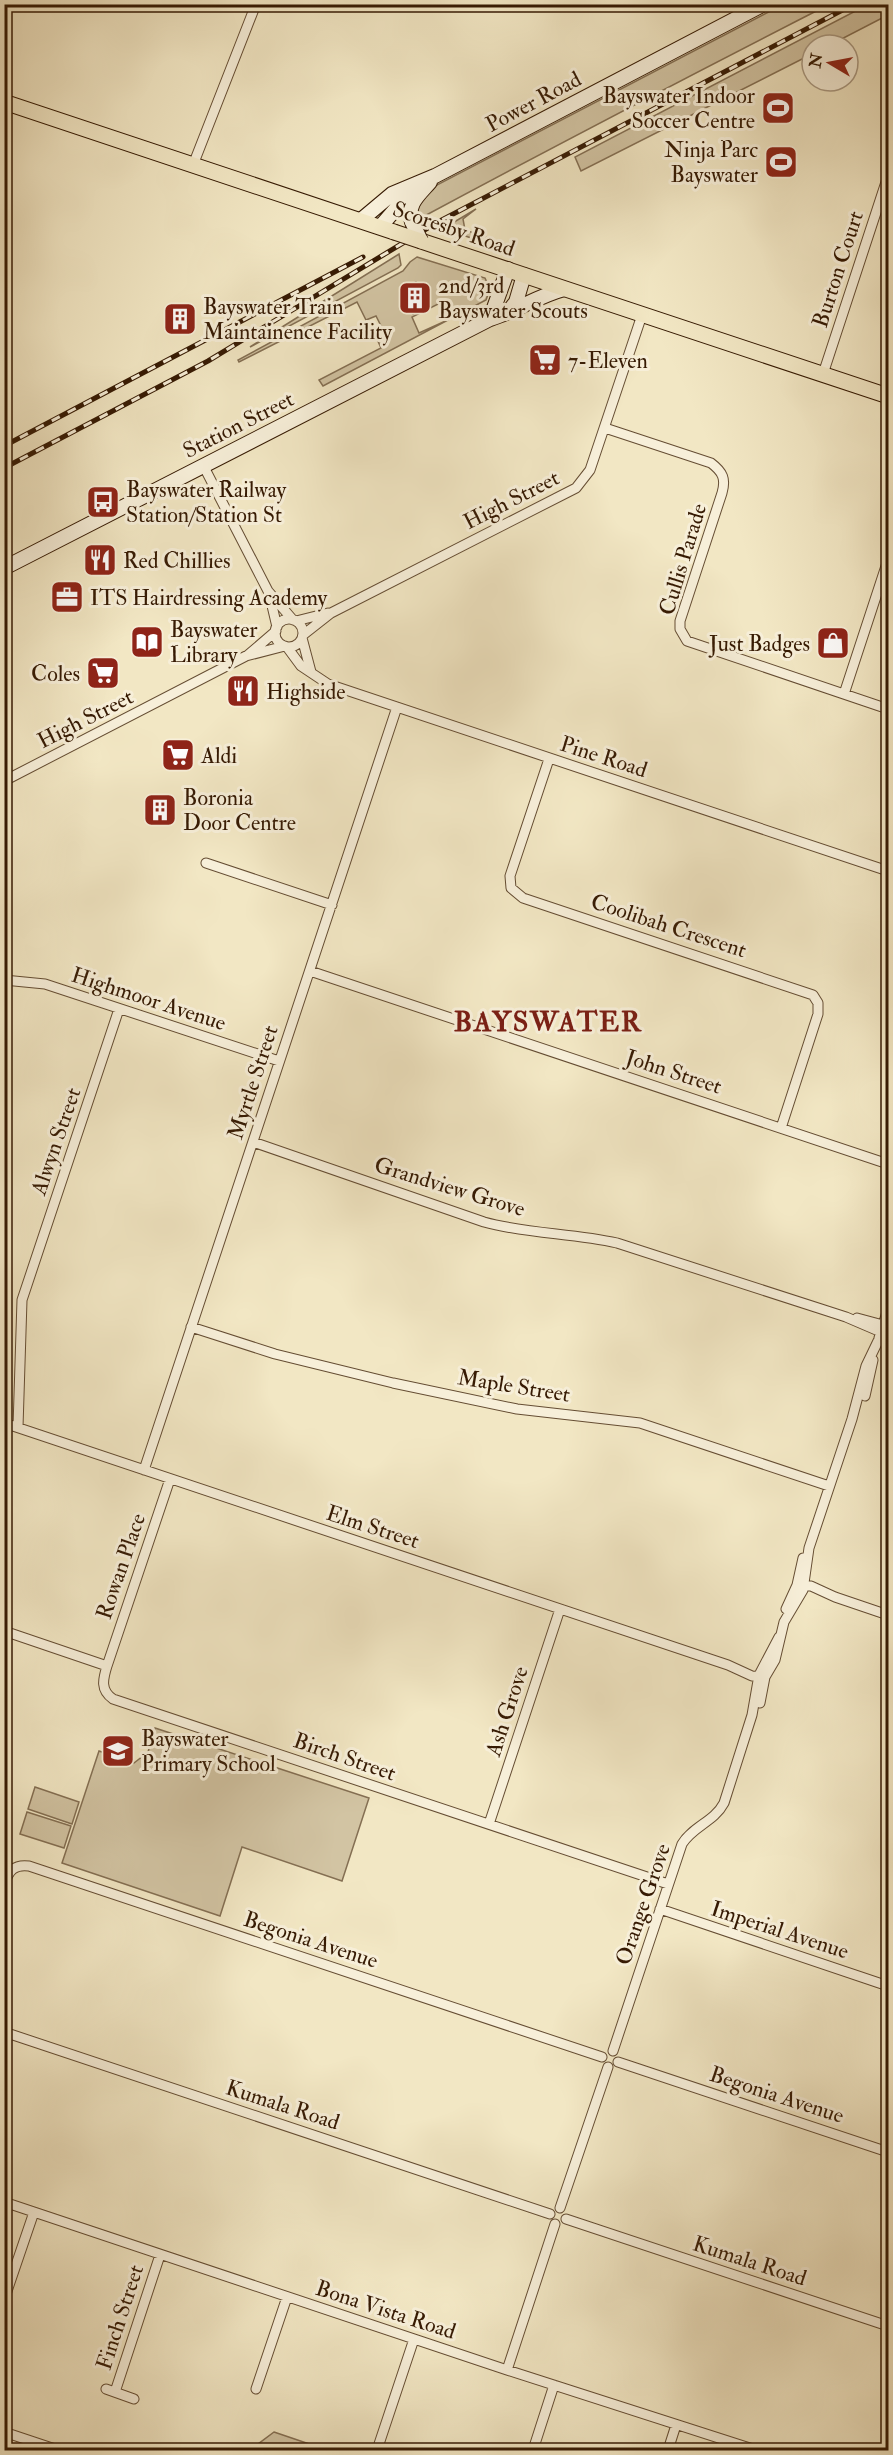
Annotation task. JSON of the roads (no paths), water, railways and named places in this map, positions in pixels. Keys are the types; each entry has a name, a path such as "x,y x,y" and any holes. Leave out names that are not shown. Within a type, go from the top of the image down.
{"main road":[{"name":"Power Road","path":"362,220 392,194 435,176 764,4"},
{"name":"Scoresby Road","path":"4,102 888,396"},
{"path":"422,241 412,222 410,211 412,202 435,176"},
{"name":"Power Road","path":"387,229 402,198 416,185"},
{"path":"490,319 508,269"},
{"path":"507,314 516,302 524,275"},
{"name":"Station Street","path":"4,568 490,319 507,314 533,299 564,289"}],"street":[{"path":"193,165 256,4"},
{"name":"Burton Court","path":"823,374 888,176"},
{"name":"High Street","path":"303,636 331,613 576,488 590,470 642,315"},
{"name":"Cullis Parade","path":"605,428 711,463 720,470 724,478 724,485 680,621 680,628 687,641 888,709"},
{"path":"203,465 268,591 303,630 311,672"},
{"path":"844,694 888,560"},
{"path":"268,591 280,643 286,646 296,645 303,636"},
{"name":"High Street","path":"295,621 331,613"},
{"path":"276,629 284,621 295,621"},
{"name":"High Street","path":"246,656 276,629"},
{"name":"High Street","path":"4,781 246,656 286,646"},
{"name":"Pine Road","path":"286,646 301,666 328,684 888,871"},
{"name":"Myrtle Street","path":"144,1470 397,707"},
{"name":"Coolibah Crescent","path":"549,759 510,876 511,888 524,898 813,995 818,1003 818,1014 781,1128"},
{"path":"206,863 332,905"},
{"name":"John Street","path":"310,971 888,1164"},
{"name":"Highmoor Avenue","path":"4,980 45,984 279,1061"},
{"name":"Alwyn Street","path":"18,1427 22,1300 120,1009"},
{"name":"Grandview Grove","path":"253,1142 484,1222 511,1229 587,1236 617,1243 846,1317 880,1332"},
{"name":"Orange Grove","path":"613,2051 685,1838 694,1829 712,1818 724,1803 752,1715 762,1699 761,1676 775,1660 787,1603 802,1587 800,1566 809,1548 852,1419 866,1366 888,1309"},
{"name":"Maple Street","path":"191,1327 275,1354 450,1395 517,1409 640,1423 829,1486"},
{"name":"Elm Street","path":"4,1423 761,1676"},
{"name":"Rowan Place","path":"107,1666 170,1479"},
{"path":"802,1587 888,1615"},
{"name":"Ash Grove","path":"489,1824 560,1609"},
{"path":"4,1631 107,1666"},
{"name":"Birch Street","path":"107,1666 103,1685 105,1692 113,1699 668,1884"},
{"name":"Begonia Avenue","path":"4,1884 9,1873 18,1866 29,1866 602,2057"},
{"name":"Imperial Avenue","path":"660,1910 888,1986"},
{"name":"Kumala Road","path":"4,2032 550,2214"},
{"path":"613,2051 618,2057 618,2062 613,2067 608,2067 603,2064 602,2057 606,2052 613,2051"},
{"name":"Begonia Avenue","path":"618,2062 888,2152"},
{"path":"560,2208 608,2067"},
{"name":"Bona Vista Road","path":"4,2202 756,2451"},
{"path":"555,2208 560,2208 566,2214 566,2219 560,2225 550,2219 550,2214 555,2208"},
{"path":"4,2300 34,2212"},
{"name":"Kumala Road","path":"566,2219 888,2326"},
{"path":"507,2370 555,2224"},
{"name":"Finch Street","path":"134,2399 111,2391 160,2255"},
{"path":"256,2389 287,2297"},
{"path":"377,2451 414,2339"},
{"path":"533,2451 554,2385"},
{"path":"668,2451 676,2425"},
{"path":"4,2432 58,2451"}],"railway":[{"path":"4,468 208,361 436,223 854,4"},
{"path":"4,446 363,257"}],"place":[{"name":"Bayswater Indoor Soccer Centre","path":"778,108"},
{"name":"Ninja Parc Bayswater","path":"781,162"},
{"name":"2nd/3rd Bayswater Scouts","path":"415,298"},
{"name":"Bayswater Train Maintainence Facility","path":"180,319"},
{"name":"7-Eleven","path":"545,360"},
{"name":"Bayswater Railway Station/Station St","path":"103,502"},
{"name":"Red Chillies","path":"100,560"},
{"name":"ITS Hairdressing Academy","path":"67,597"},
{"name":"Bayswater Library","path":"147,642"},
{"name":"Just Badges","path":"833,643"},
{"name":"Coles","path":"103,673"},
{"name":"Highside","path":"243,691"},
{"name":"Aldi","path":"178,755"},
{"name":"Boronia Door Centre","path":"160,810"},
{"name":"Bayswater Primary School","path":"118,1751"}],"district":[{"name":"BAYSWATER","path":"548,1021"}]}
